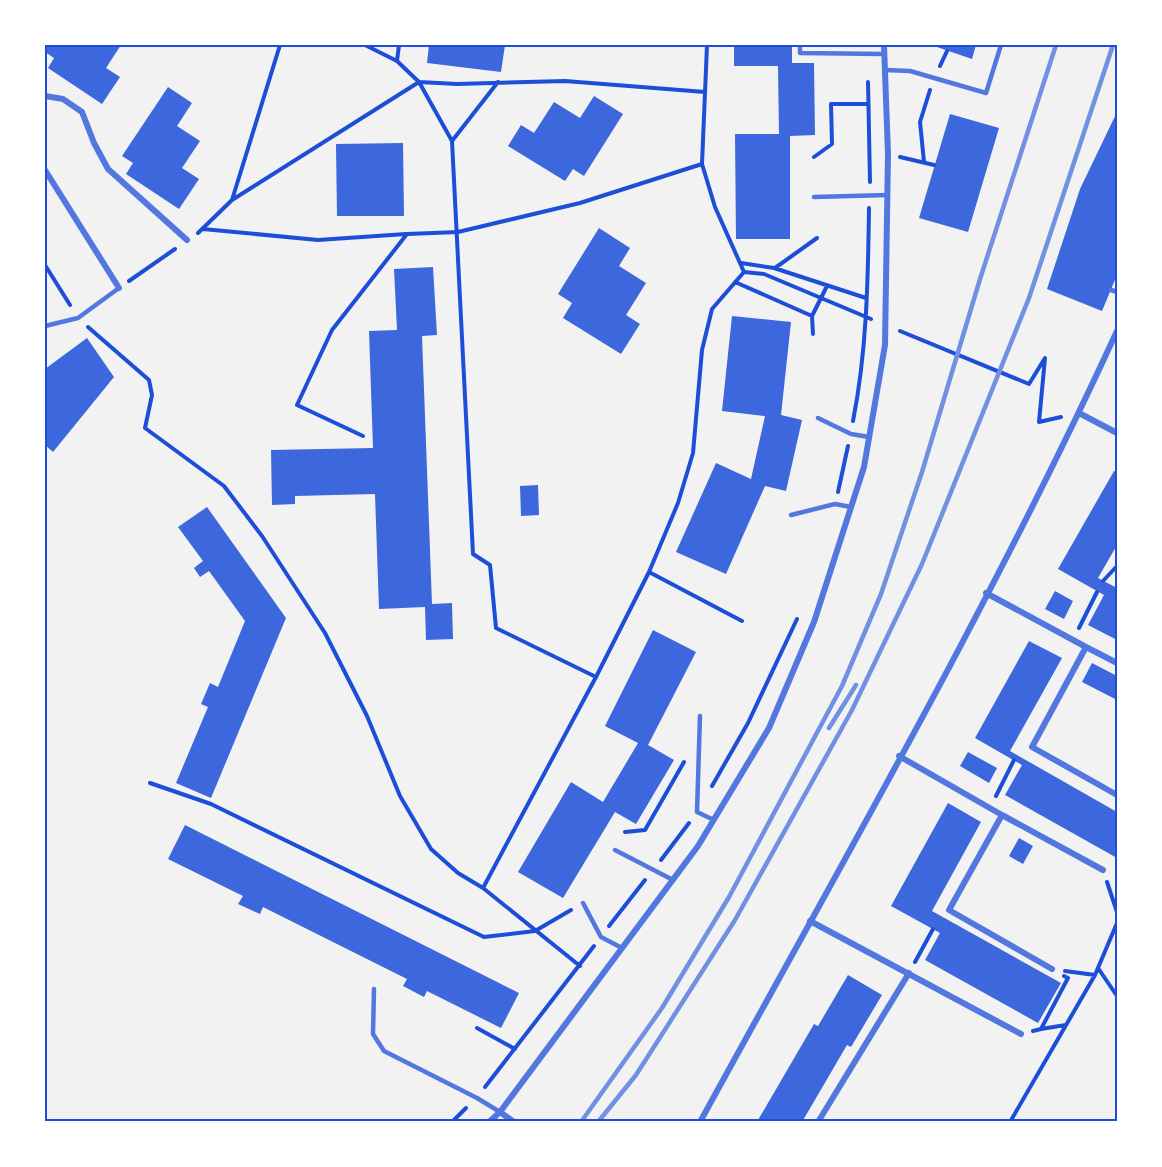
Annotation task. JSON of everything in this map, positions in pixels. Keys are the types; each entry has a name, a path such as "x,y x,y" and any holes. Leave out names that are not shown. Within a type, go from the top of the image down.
{"street":[{"path":"489,1122 500,1112 673,880 714,820 769,728 814,622 864,467 885,345 888,154 884,45"},
{"path":"45,96 63,99 82,112 94,143 108,169 187,240"},
{"path":"45,170 119,288"},
{"path":"700,1122 986,593 1079,413 1117,331"},
{"path":"1079,413 1117,434"},
{"path":"986,593 1117,663"},
{"path":"1086,647 1032,747 1117,795"},
{"path":"899,756 1103,870"},
{"path":"1002,815 949,910 1052,969"},
{"path":"810,921 1021,1034"},
{"path":"818,1122 909,973"},
{"path":"500,1112 514,1122"}],"lane":[{"path":"800,45 800,53 884,54"},
{"path":"885,70 910,71 986,93 1001,45"},
{"path":"814,197 888,195"},
{"path":"45,326 78,318 119,288"},
{"path":"1111,290 1117,292"},
{"path":"818,418 851,434 869,437"},
{"path":"791,516 835,504 851,507"},
{"path":"700,716 697,812 714,820"},
{"path":"615,850 654,868 673,880"},
{"path":"583,903 601,937 622,948"},
{"path":"374,989 373,1034 384,1052 477,1098 500,1112"}],"path":[{"path":"232,200 280,45"},
{"path":"365,45 398,60 419,82 452,141 472,554 490,565 496,628 596,677"},
{"path":"398,60 399,45"},
{"path":"708,45 702,164 715,207 744,272"},
{"path":"835,504 858,396 867,298 870,195 867,54"},
{"path":"924,162 920,122 934,78"},
{"path":"119,288 203,229 232,200 419,82 457,84 498,81 565,81 705,92"},
{"path":"452,141 498,81"},
{"path":"814,157 832,144 831,104 868,104"},
{"path":"888,154 934,165"},
{"path":"203,229 318,240 458,232 580,203 702,164"},
{"path":"363,436 297,405 332,330 407,234"},
{"path":"774,268 817,238"},
{"path":"740,262 774,268 867,298"},
{"path":"45,266 78,318 149,380 152,395 145,428 224,486 262,536 325,633 367,716 400,796 431,849 458,873 483,888 580,966"},
{"path":"744,272 764,274"},
{"path":"483,888 596,677 649,572 678,503 693,453 702,351 712,309 744,272"},
{"path":"735,282 812,316"},
{"path":"813,334 812,316 827,286"},
{"path":"1029,384 1045,358 1039,422 1079,413"},
{"path":"1103,581 1117,566"},
{"path":"649,572 742,621"},
{"path":"1073,639 1097,591"},
{"path":"452,1122 477,1098 697,812 748,723 799,614"},
{"path":"625,832 645,830 686,756"},
{"path":"990,807 1014,760"},
{"path":"150,783 212,804 484,937 535,931 583,903"},
{"path":"1103,870 1117,912"},
{"path":"1011,1122 1095,975 1117,923"},
{"path":"909,973 933,928"},
{"path":"1098,968 1117,996"},
{"path":"1052,969 1095,975"},
{"path":"1041,1029 1068,978"},
{"path":"1021,1034 1066,1025"},
{"path":"477,1028 515,1049"}],"building":[{"path":"48,45 121,45 106,68 120,77 102,104 48,68 54,58 45,52"},
{"path":"429,45 505,45 501,72 427,63"},
{"path":"734,45 792,45 792,63 814,63 815,135 790,136 790,239 736,239 735,134 779,134 778,66 734,66"},
{"path":"931,45 976,45 972,59"},
{"path":"168,87 192,103 177,126 200,141 182,168 199,179 179,209 126,174 133,163 122,156"},
{"path":"594,96 623,114 584,176 573,169 565,181 508,146 521,125 534,133 554,102 580,118"},
{"path":"1117,112 1117,275 1102,311 1047,289 1080,189"},
{"path":"950,114 999,128 968,232 919,218"},
{"path":"403,143 404,216 337,216 336,144"},
{"path":"599,228 630,248 619,266 646,283 626,315 640,324 621,354 563,318 572,303 558,294"},
{"path":"433,267 437,335 422,336 432,604 452,603 453,639 426,640 425,607 379,609 375,494 295,496 295,504 272,505 271,450 373,448 369,331 397,330 394,269"},
{"path":"732,316 791,322 781,415 802,420 786,491 765,486 726,574 676,552 716,463 751,479 765,416 722,411"},
{"path":"87,338 114,377 53,452 45,445 45,369"},
{"path":"1114,471 1117,472 1117,545 1098,578 1117,588 1117,640 1088,625 1104,595 1058,569"},
{"path":"538,485 539,515 521,516 520,486"},
{"path":"207,507 286,618 211,798 176,783 208,707 201,704 210,683 218,687 245,621 209,571 200,577 194,568 203,561 178,527"},
{"path":"1055,591 1073,601 1064,619 1045,609"},
{"path":"653,630 696,652 648,745 674,760 636,824 615,812 563,898 518,872 571,782 603,802 638,743 605,726"},
{"path":"1029,641 1062,658 1010,751 1117,812 1117,858 1005,795 1022,765 975,738"},
{"path":"1092,663 1117,676 1117,700 1082,682"},
{"path":"968,752 997,768 989,783 960,766"},
{"path":"948,803 981,822 932,911 1061,983 1038,1023 925,960 940,933 891,906"},
{"path":"185,825 519,993 501,1028 427,991 424,997 403,986 407,979 263,907 260,914 238,904 243,896 168,859"},
{"path":"1019,838 1033,846 1023,864 1009,856"},
{"path":"848,975 882,995 851,1047 847,1045 802,1122 762,1122 758,1120 814,1024 818,1026"}],"railway":[{"path":"581,1122 662,1008 729,897 842,686 881,594 922,472 980,279 1056,45"},
{"path":"598,1122 636,1075 735,920 852,710 922,564 1029,298 1113,45"},
{"path":"829,728 856,685"}]}
